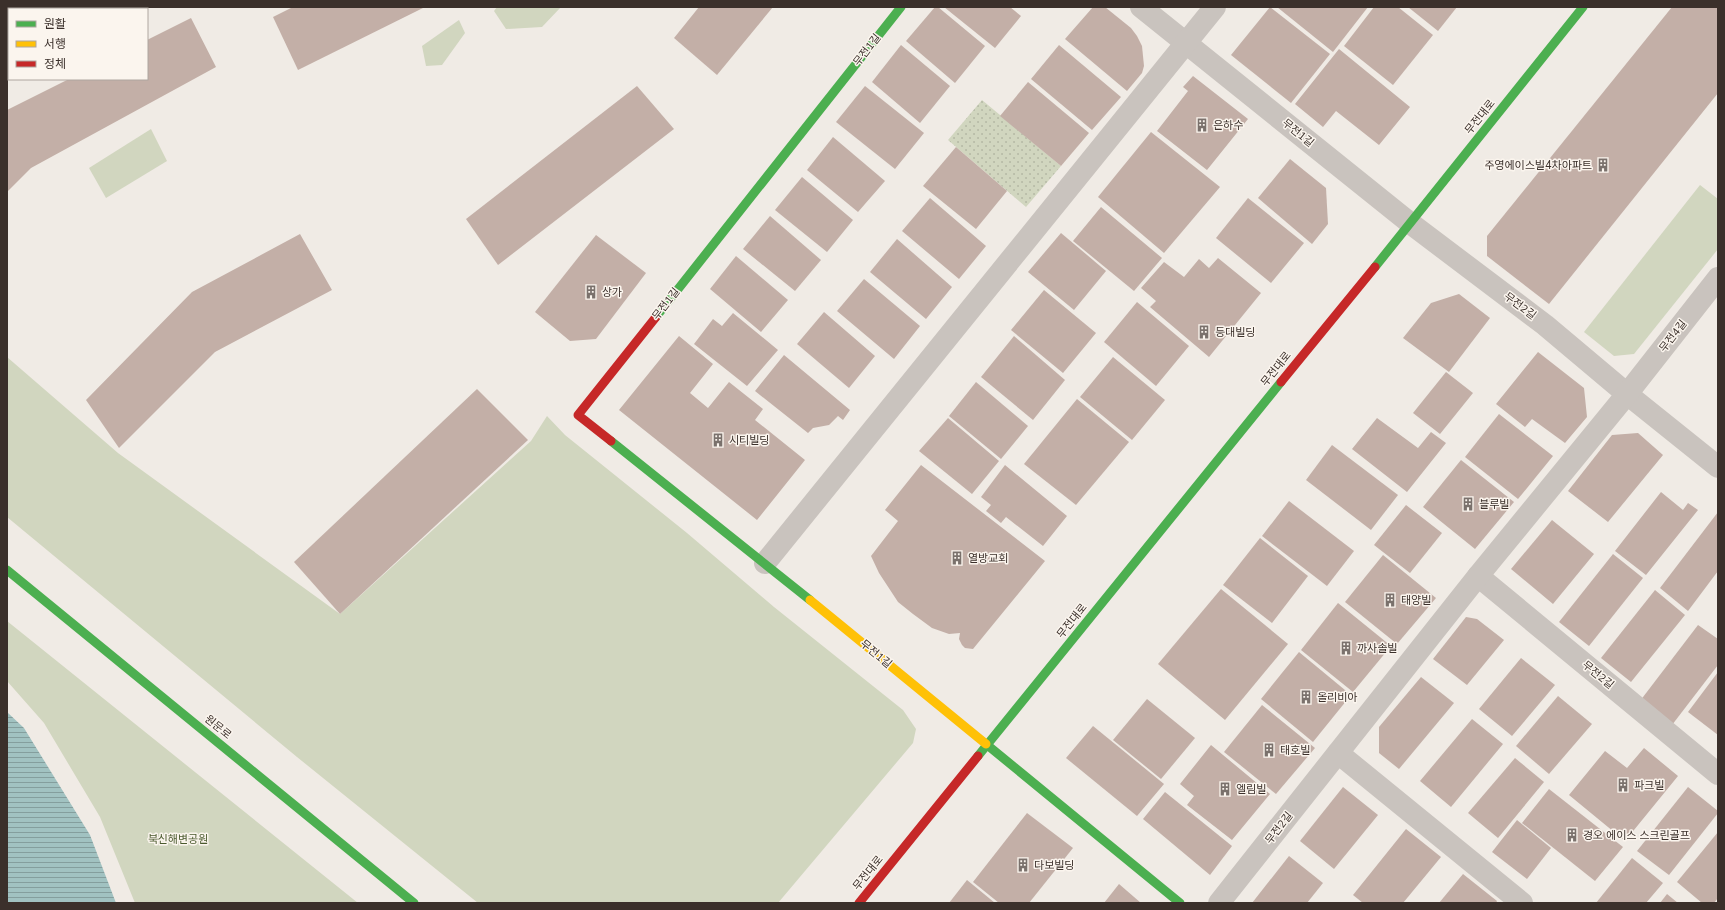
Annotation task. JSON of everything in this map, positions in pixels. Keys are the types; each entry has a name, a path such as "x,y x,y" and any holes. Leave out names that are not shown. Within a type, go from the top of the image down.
{"street":[{"name":"무전1길","path":"900,7 578,415 765,563 986,745"},
{"name":"무전1길","path":"1141,7 1410,223"},
{"path":"765,563 1215,7"},
{"name":"무전대로","path":"859,903 1583,7"},
{"name":"무전2길","path":"1410,223 1545,325 1627,394 1718,467"},
{"name":"무전4길","path":"1627,394 1718,278"},
{"name":"무전2길","path":"1219,903 1478,576 1627,394"},
{"name":"원문로","path":"7,570 414,903"},
{"name":"무전2길","path":"1478,576 1718,774"},
{"path":"986,745 1180,903"},
{"path":"1338,752 1522,903"}],"green space":[{"path":"497,7 561,7 542,27 506,29 494,11"},
{"path":"459,20 465,33 442,65 426,66 422,46"},
{"path":"982,100 1061,166 1026,207 948,140"},
{"path":"151,129 167,161 106,198 89,168"},
{"path":"1700,185 1718,199 1718,249 1634,354 1614,356 1584,332"},
{"path":"7,357 118,453 340,614 531,441 547,416 565,435 687,533 774,607 903,710 916,729 913,743 778,903 478,903 297,757 7,517"},
{"name":"북신해변공원","path":"7,621 358,903 135,903 100,817 44,723 7,681"}],"water":[{"path":"7,712 24,728 90,835 116,903 7,903"}],"building":[{"path":"293,7 425,7 298,70 273,17"},
{"path":"699,7 773,7 717,75 674,38"},
{"path":"935,7 938,7 985,46 955,83 906,41"},
{"path":"944,7 1010,7 1021,16 995,48"},
{"path":"1093,7 1105,7 1131,28 1142,46 1144,66 1142,73 1127,91 1065,39"},
{"path":"1270,7 1330,54 1291,103 1231,55"},
{"path":"1277,7 1368,7 1333,52"},
{"path":"1374,7 1398,7 1433,35 1393,85 1344,46"},
{"path":"1408,7 1457,7 1438,31"},
{"name":"주영에이스빌4차아파트","path":"1672,7 1718,7 1718,93 1549,304 1487,256 1487,236"},
{"path":"191,18 216,67 31,168 7,192 7,110 67,80 148,80 148,40"},
{"path":"901,45 950,86 920,123 872,82"},
{"path":"1059,45 1121,97 1092,130 1031,79"},
{"path":"1339,49 1410,107 1379,145 1336,111 1323,127 1295,104"},
{"name":"은하수","path":"1193,76 1248,119 1207,170 1157,131 1188,91 1183,87"},
{"path":"1028,82 1089,133 1061,166 1000,116"},
{"path":"637,86 674,129 498,265 466,219"},
{"path":"865,86 924,133 895,169 836,122"},
{"path":"1151,132 1220,187 1164,253 1098,197"},
{"path":"833,137 885,181 858,212 807,170"},
{"path":"956,147 1007,191 976,229 923,186"},
{"path":"1290,159 1326,188 1328,224 1312,244 1258,198"},
{"path":"802,177 853,220 827,252 775,210"},
{"path":"930,198 986,246 959,279 902,231"},
{"path":"1248,198 1304,243 1271,283 1216,238"},
{"path":"1101,207 1162,258 1134,291 1073,241"},
{"path":"770,216 821,260 795,291 743,249"},
{"path":"1061,233 1106,271 1074,310 1028,272"},
{"path":"300,234 332,290 215,352 119,448 86,400 192,292"},
{"name":"상가","path":"596,235 646,273 596,339 570,341 535,312"},
{"path":"897,239 952,287 926,319 870,272"},
{"path":"736,256 788,300 761,332 710,289"},
{"name":"등대빌딩","path":"1218,258 1261,293 1209,357 1150,307 1156,301 1141,288 1164,262 1184,277 1199,259 1209,268"},
{"path":"864,279 920,326 894,359 837,311"},
{"path":"1044,290 1096,333 1063,373 1011,330"},
{"path":"1459,294 1490,318 1449,372 1403,338 1431,303"},
{"path":"1137,302 1189,346 1156,386 1104,342"},
{"path":"824,312 875,356 849,388 797,344"},
{"path":"733,313 778,350 747,386 694,344 713,319 722,326"},
{"name":"시티빌딩","path":"679,336 713,364 690,393 708,408 729,382 763,409 755,420 805,460 757,520 619,410"},
{"path":"1014,336 1065,380 1033,420 981,377"},
{"path":"1538,352 1584,388 1587,417 1565,443 1532,419 1525,427 1496,404"},
{"path":"784,355 850,410 843,420 838,416 829,425 813,428 808,433 755,391"},
{"path":"1113,357 1165,400 1132,440 1080,397"},
{"path":"1446,372 1473,393 1440,434 1413,413"},
{"path":"976,382 1028,426 1001,459 949,416"},
{"path":"477,389 528,440 340,614 294,562"},
{"path":"1077,399 1129,442 1076,505 1024,464"},
{"path":"1499,414 1553,456 1518,499 1465,457"},
{"path":"948,418 999,461 972,494 919,451"},
{"path":"1377,418 1418,448 1431,432 1446,443 1407,492 1352,449"},
{"path":"1638,433 1663,455 1608,522 1568,491 1612,435"},
{"path":"1332,445 1398,495 1371,530 1306,480"},
{"name":"블루빌","path":"1461,460 1514,502 1475,549 1423,507"},
{"name":"열방교회","path":"921,465 1045,561 973,649 965,648 962,645 959,639 960,633 949,634 932,628 898,602 879,573 871,556 898,521 885,510"},
{"path":"1005,465 1067,516 1043,546 1006,517 1001,523 986,511 991,505 981,497"},
{"path":"1661,492 1683,510 1688,503 1698,510 1646,575 1615,551"},
{"path":"1289,501 1354,551 1327,586 1262,536"},
{"path":"1406,505 1442,533 1410,573 1374,545"},
{"path":"1718,512 1718,571 1688,611 1660,588"},
{"path":"1552,520 1594,554 1553,604 1511,569"},
{"path":"1260,538 1308,576 1272,623 1223,585"},
{"path":"1613,554 1643,578 1589,646 1559,622"},
{"name":"태양빌","path":"1383,555 1436,598 1397,644 1345,602"},
{"path":"1221,589 1288,644 1225,720 1158,664"},
{"path":"1655,590 1685,615 1631,682 1601,658"},
{"name":"까사솔빌","path":"1338,603 1391,646 1353,692 1301,650"},
{"path":"1466,617 1477,619 1504,640 1467,685 1433,659"},
{"path":"1698,625 1718,639 1718,665 1672,725 1640,701"},
{"name":"올리비아","path":"1299,652 1351,695 1313,742 1261,699"},
{"path":"1521,658 1555,685 1512,736 1479,709"},
{"path":"1718,672 1718,735 1688,712"},
{"path":"1421,677 1454,703 1399,769 1379,753 1379,727"},
{"path":"1558,696 1592,724 1549,774 1516,746"},
{"path":"1147,699 1195,738 1161,779 1113,740"},
{"name":"태호빌","path":"1262,705 1315,748 1276,794 1224,752"},
{"path":"1472,719 1503,744 1451,807 1420,781"},
{"path":"1093,726 1164,784 1137,816 1066,758"},
{"name":"엘림빌","path":"1211,745 1270,794 1232,840 1187,805 1194,796 1180,784"},
{"name":"파크빌","path":"1644,748 1678,776 1625,841 1569,795 1605,751 1627,768"},
{"path":"1515,758 1544,782 1498,838 1468,813"},
{"path":"1343,787 1378,815 1334,869 1300,841"},
{"path":"1688,787 1718,811 1718,813 1669,875 1637,851"},
{"name":"경오 에이스 스크린골프","path":"1549,789 1623,847 1595,881 1522,823"},
{"path":"1165,792 1232,846 1210,875 1143,819"},
{"name":"다보빌딩","path":"1027,813 1073,848 1029,903 999,903 973,882"},
{"path":"1517,820 1551,848 1527,879 1492,852"},
{"path":"1406,829 1441,857 1403,903 1363,903 1353,895"},
{"path":"1718,832 1718,898 1714,903 1702,903 1677,882"},
{"path":"1289,856 1323,883 1307,903 1252,903"},
{"path":"1632,858 1663,883 1646,903 1596,903"},
{"path":"1463,874 1497,901 1496,903 1439,903"},
{"path":"967,880 995,903 949,903"},
{"path":"1119,884 1141,903 1104,903"},
{"path":"1667,894 1678,903 1660,903"}],"traffic: fast":[{"path":"656,317 901,7"},
{"path":"1375,267 1583,7"},
{"path":"978,756 1281,382"},
{"path":"611,441 810,600"},
{"path":"7,570 414,903"},
{"path":"986,744 1180,903"}],"traffic: slow":[{"path":"810,600 986,744"}],"traffic: jam":[{"path":"1281,382 1375,267"},
{"path":"611,441 578,415 656,317"},
{"path":"859,903 978,756"}],"place":[{"name":"은하수","path":"1202,125"},
{"name":"주영에이스빌4차아파트","path":"1603,165"},
{"name":"상가","path":"591,292"},
{"name":"등대빌딩","path":"1204,332"},
{"name":"시티빌딩","path":"718,440"},
{"name":"블루빌","path":"1468,504"},
{"name":"열방교회","path":"957,558"},
{"name":"태양빌","path":"1390,600"},
{"name":"까사솔빌","path":"1346,648"},
{"name":"올리비아","path":"1306,697"},
{"name":"태호빌","path":"1269,750"},
{"name":"파크빌","path":"1623,785"},
{"name":"엘림빌","path":"1225,789"},
{"name":"경오 에이스 스크린골프","path":"1572,835"},
{"name":"다보빌딩","path":"1023,865"}]}
